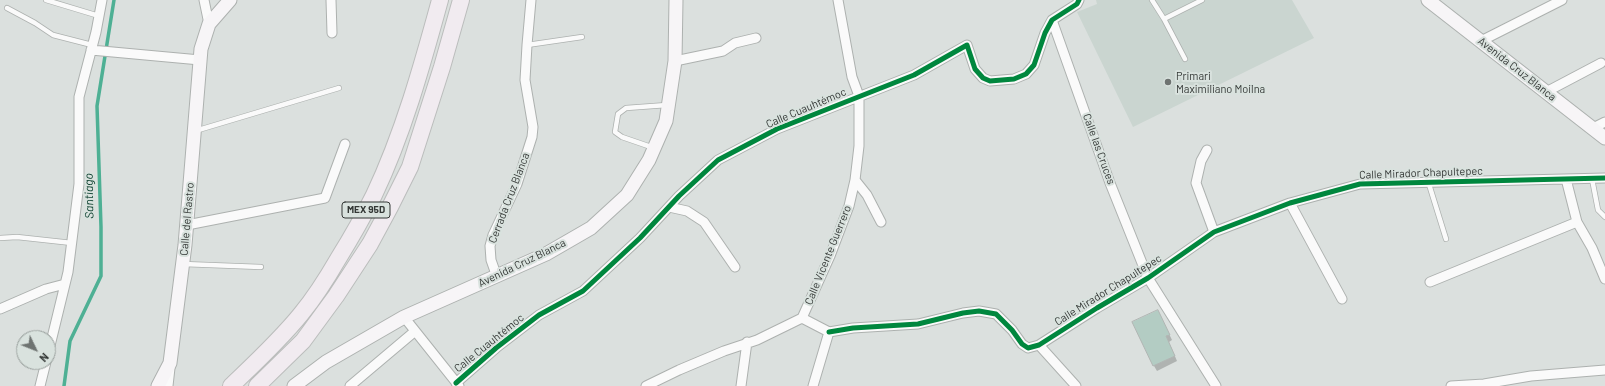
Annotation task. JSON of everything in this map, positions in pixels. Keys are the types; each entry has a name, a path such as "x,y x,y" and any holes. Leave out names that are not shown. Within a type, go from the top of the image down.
{"highway":[{"name":"MEX 95D","path":"231,386 273,345 302,313 326,279 354,234 374,195 389,159 427,45 440,0"},
{"name":"MEX 95D","path":"257,386 303,341 336,296 362,256 390,207 410,167 442,67 461,0"}],"main road":[{"path":"209,24 230,0"},
{"name":"Avenida Cruz Blanca","path":"1428,0 1605,138"},
{"name":"Avenida Cruz Blanca","path":"294,386 326,362 404,317 546,254 591,228 627,195 649,160 666,121 675,61 674,1"},
{"name":"Calle del Rastro","path":"158,386 170,363 187,225 201,55 209,24"}],"street":[{"path":"54,330 68,272 79,181 79,97 93,48 102,0"},
{"path":"204,0 209,24"},
{"path":"331,0 332,34"},
{"name":"Cerrada Cruz Blanca","path":"497,277 491,260 490,246 493,235 516,184 532,137 533,127 525,80 531,0"},
{"name":"Calle Vicente Guerrero","path":"646,386 679,370 747,342 757,340 802,318 830,256 848,206 855,180 859,146 859,96 852,77 838,0"},
{"path":"1052,20 1077,4 1079,0"},
{"path":"1481,41 1562,0"},
{"name":"Calle Cuauhtémoc","path":"458,385 496,348 539,316 583,291 640,238 669,207 718,160 778,130 914,75 967,45 975,69 983,78 990,81 1014,79 1026,74 1034,65 1045,33 1052,20"},
{"name":"Calle las Cruces","path":"1052,20 1110,182 1148,278 1216,386"},
{"path":"675,61 723,51 735,43 756,38"},
{"path":"93,48 112,52 201,55"},
{"path":"1546,92 1600,63"},
{"path":"1593,128 1605,122"},
{"path":"187,225 325,198 345,144"},
{"path":"1206,150 1201,161 1196,183 1214,232"},
{"name":"Calle Mirador Chapultepec","path":"1039,345 1148,278 1214,232 1290,203 1360,184 1428,181 1605,178"},
{"path":"1566,179 1577,222 1592,248 1605,279"},
{"path":"855,180 867,195 881,222"},
{"path":"1290,203 1342,299"},
{"path":"669,207 687,211 704,222 735,267"},
{"path":"1430,282 1577,222"},
{"path":"0,309 46,289 65,284"},
{"path":"802,318 829,332 853,328 918,324 963,313 979,311 996,314 1012,330 1022,344 1028,348 1039,345 1076,386"},
{"path":"404,317 414,332 458,385"},
{"path":"350,386 414,332"},
{"path":"813,386 829,332"},
{"path":"741,386 747,342"},
{"path":"168,386 170,363"},
{"path":"40,386 44,370"},
{"path":"1452,386 1484,384 1531,376 1605,370"}],"lane":[{"path":"46,0 99,16"},
{"path":"1152,0 1185,59"},
{"path":"1164,19 1202,0"},
{"path":"7,8 35,23 53,35 93,48"},
{"path":"527,45 582,37"},
{"path":"194,132 339,88"},
{"path":"654,148 622,138 615,132 618,114 626,108 669,105"},
{"path":"1592,179 1598,210 1605,217"},
{"path":"1428,181 1446,239"},
{"path":"0,238 17,237 72,242"},
{"path":"183,264 261,267"}],"shaded area":[{"name":"Primari Maximiliano Moilna","path":"1096,0 1292,0 1314,38 1133,127 1077,12 1097,4"}],"building":[{"path":"1158,310 1170,335 1166,336 1175,356 1153,366 1132,322"}],"waterway":[{"name":"Santiago","path":"64,386 70,341 101,276 97,106 114,0"}],"cycle path":[{"path":"456,383 496,348 539,315 583,291 640,238 679,196 718,160 777,129 914,75 967,45 975,69 983,78 990,81 1014,79 1026,74 1034,65 1045,33 1052,20 1077,4 1079,0"},
{"path":"829,332 853,328 918,324 963,313 979,311 996,314 1012,330 1022,344 1028,348 1039,345 1148,278 1214,232 1290,203 1360,184 1605,178"}],"place":[{"name":"Primari Maximiliano Moilna","path":"1168,82"}]}
